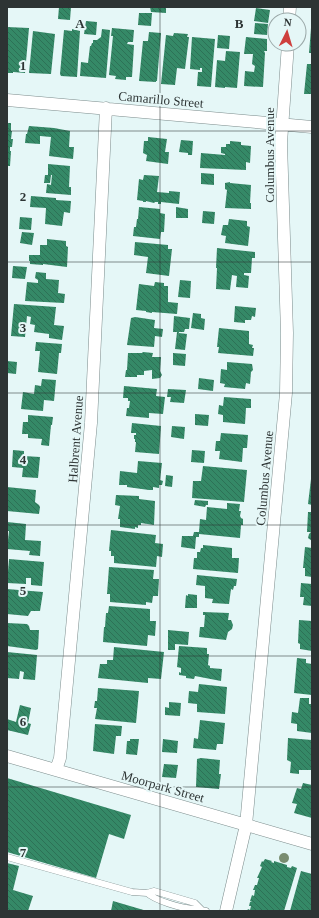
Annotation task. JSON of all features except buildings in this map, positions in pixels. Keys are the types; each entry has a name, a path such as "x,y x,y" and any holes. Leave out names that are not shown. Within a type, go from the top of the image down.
{"street":[{"name":"Columbus Avenue","path":"226,911 246,825 286,393 286,333 280,143 287,52"},
{"name":"Camarillo Street","path":"7,100 312,127"},
{"name":"Halbrent Avenue","path":"56,770 60,758 91,423 106,108"},
{"name":"Moorpark Street","path":"7,756 312,844"}],"lane":[{"path":"7,857 132,892 147,893 154,891 195,903 203,910"}]}
